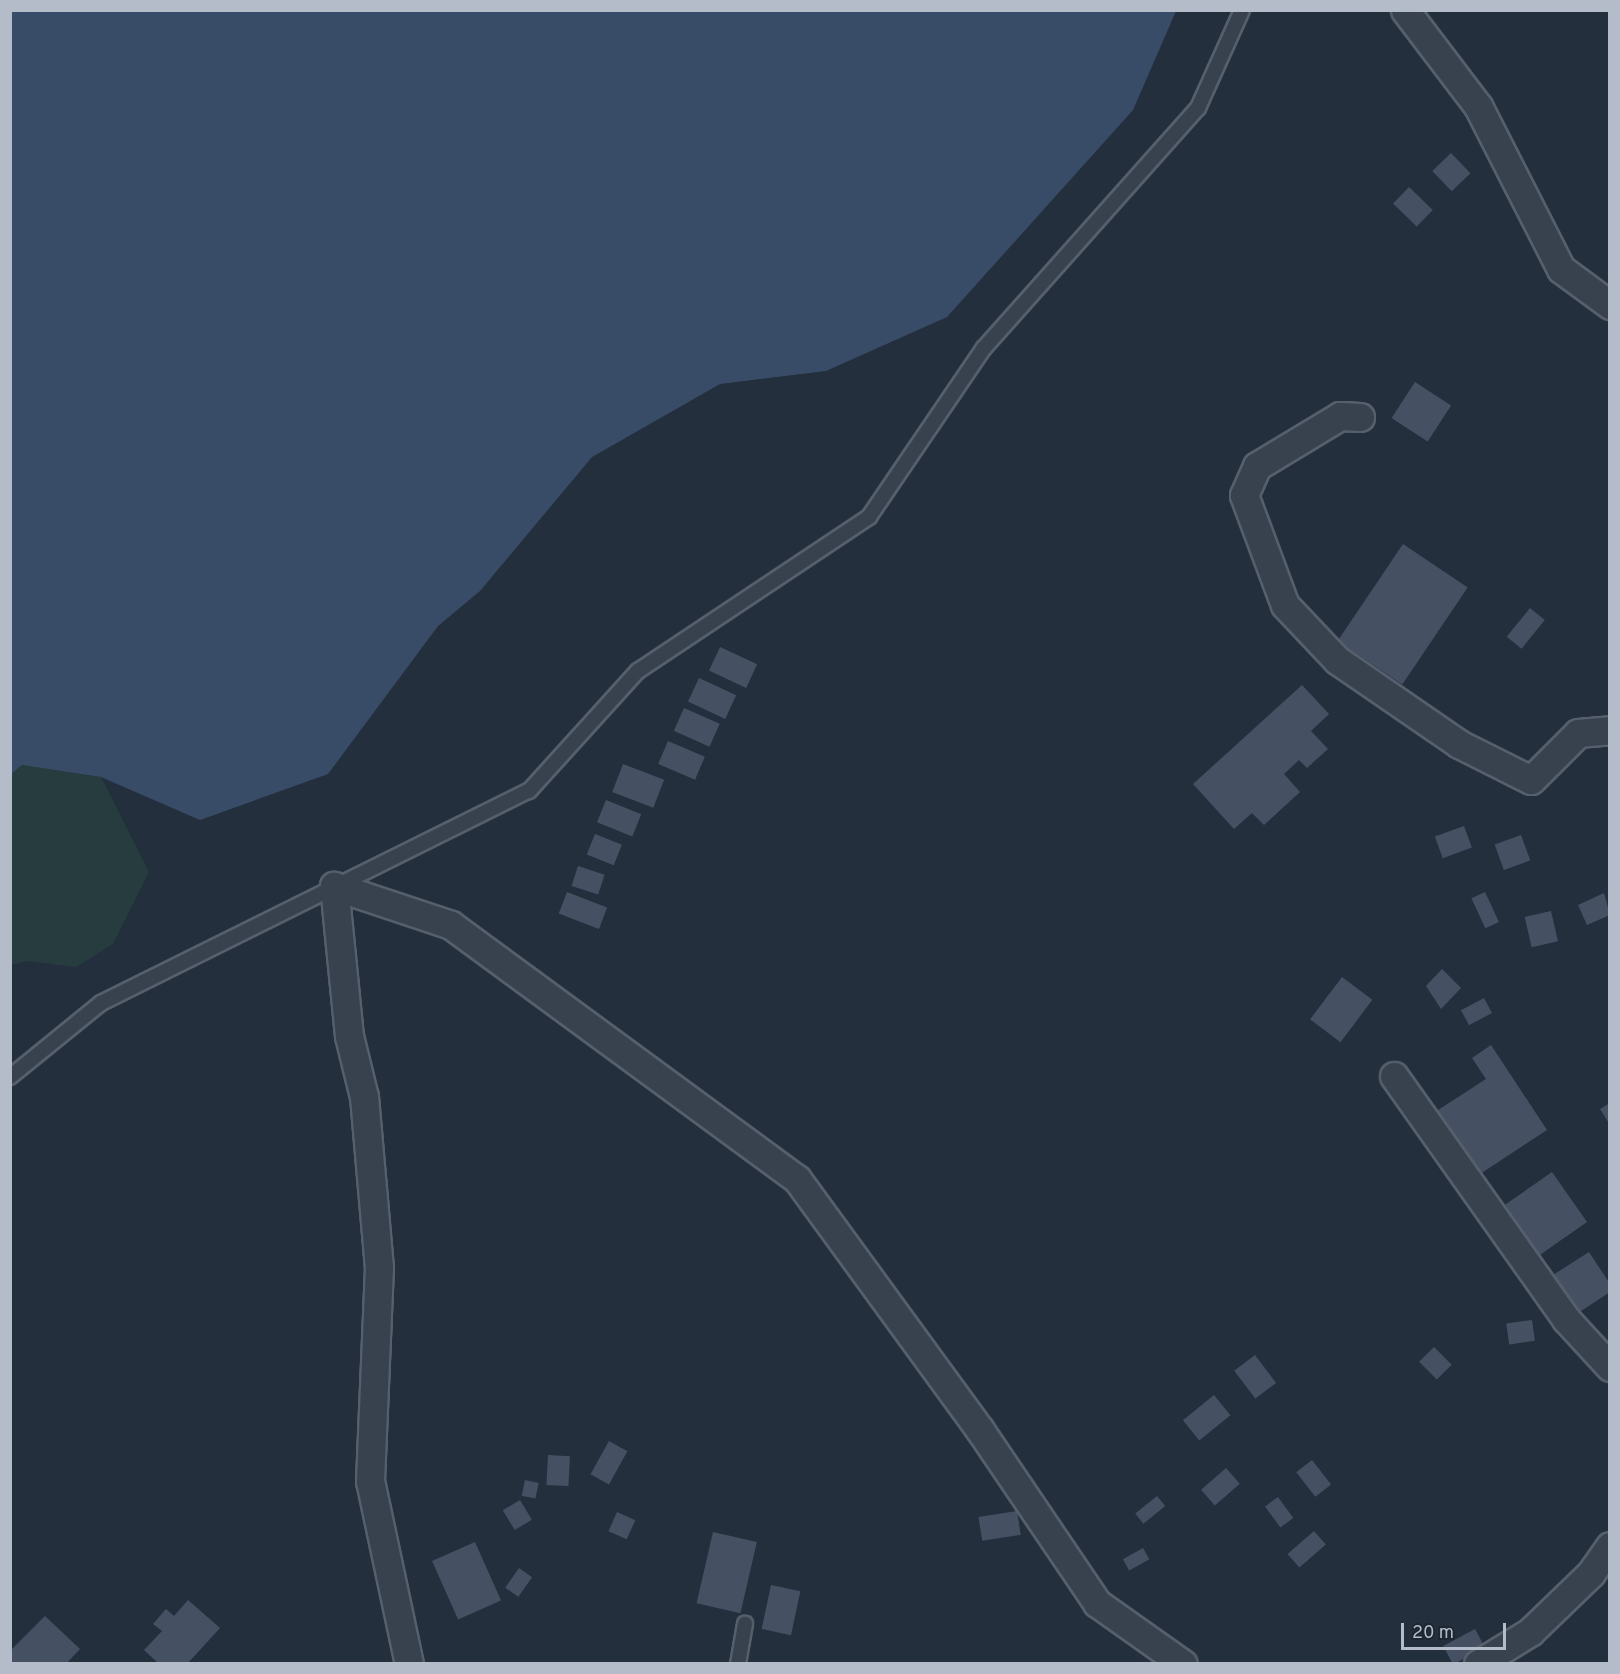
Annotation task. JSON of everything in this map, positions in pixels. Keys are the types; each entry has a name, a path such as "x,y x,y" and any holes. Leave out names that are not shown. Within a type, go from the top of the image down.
{"street":[{"path":"1405,10 1478,106 1561,269 1610,305"},
{"path":"1360,417 1340,416 1257,466 1244,495 1285,605 1337,660 1459,744 1531,780 1578,733 1610,730"},
{"path":"409,1664 370,1481 379,1268 364,1097 349,1035 334,886 451,925 796,1179 980,1430 1097,1603 1183,1664"},
{"path":"1394,1076 1566,1318 1610,1367"},
{"path":"1478,1664 1530,1632 1591,1573 1610,1546"}],"lane":[{"path":"10,1077 101,1004 334,886 529,791 638,672 869,517 984,348 1198,108 1242,10"},
{"path":"738,1664 745,1624"}],"green space":[{"path":"22,765 101,777 149,872 113,944 76,967 27,961 11,965 10,774"}],"water":[{"path":"11,10 1176,11 1133,110 947,317 826,371 720,384 592,457 480,591 438,626 328,774 200,820 101,777 22,765 11,774"}],"building":[{"path":"1451,153 1470,173 1452,191 1432,171"},
{"path":"1409,187 1433,210 1417,226 1393,204"},
{"path":"1415,382 1451,405 1428,441 1392,418"},
{"path":"1403,544 1468,588 1402,685 1338,641"},
{"path":"1530,608 1545,620 1521,649 1507,637"},
{"path":"720,647 757,664 746,688 709,671"},
{"path":"699,678 736,695 725,719 688,702"},
{"path":"1302,685 1329,714 1311,731 1328,749 1307,768 1299,760 1284,774 1300,792 1264,825 1252,813 1234,829 1193,784"},
{"path":"684,708 720,724 709,747 674,731"},
{"path":"668,741 705,757 695,780 658,764"},
{"path":"623,764 664,780 653,808 612,792"},
{"path":"606,800 641,814 632,836 597,822"},
{"path":"1464,826 1472,848 1443,858 1435,837"},
{"path":"595,834 622,845 614,865 587,854"},
{"path":"1521,835 1530,860 1504,870 1495,845"},
{"path":"578,866 605,875 598,895 572,886"},
{"path":"567,892 607,907 599,929 559,913"},
{"path":"1485,892 1499,922 1485,928 1471,898"},
{"path":"1604,893 1610,915 1587,925 1578,905"},
{"path":"1551,911 1558,941 1532,947 1525,917"},
{"path":"1442,969 1461,988 1441,1009 1426,986"},
{"path":"1342,977 1372,1000 1340,1042 1310,1019"},
{"path":"1484,998 1492,1013 1469,1025 1461,1010"},
{"path":"1491,1045 1547,1130 1477,1176 1435,1112 1486,1079 1472,1058"},
{"path":"1610,1103 1610,1125 1600,1109"},
{"path":"1552,1172 1587,1222 1539,1256 1504,1206"},
{"path":"1589,1252 1610,1284 1610,1292 1578,1313 1553,1275"},
{"path":"1532,1320 1535,1341 1509,1344 1506,1324"},
{"path":"1434,1347 1452,1365 1437,1380 1419,1362"},
{"path":"1255,1355 1276,1383 1255,1399 1234,1371"},
{"path":"1214,1395 1230,1415 1199,1440 1183,1420"},
{"path":"609,1441 627,1451 609,1484 591,1474"},
{"path":"548,1455 570,1456 568,1486 546,1485"},
{"path":"1312,1460 1331,1484 1315,1497 1296,1472"},
{"path":"1226,1468 1240,1484 1215,1505 1201,1490"},
{"path":"525,1480 539,1483 535,1499 522,1496"},
{"path":"1157,1496 1165,1506 1143,1524 1135,1514"},
{"path":"1278,1497 1293,1518 1280,1527 1265,1506"},
{"path":"520,1500 532,1520 515,1530 503,1510"},
{"path":"1017,1511 1021,1535 982,1541 978,1517"},
{"path":"617,1512 635,1520 627,1539 608,1531"},
{"path":"1314,1531 1326,1545 1299,1568 1288,1554"},
{"path":"713,1532 757,1542 740,1613 697,1603"},
{"path":"475,1542 501,1600 458,1620 432,1561"},
{"path":"1143,1548 1149,1559 1129,1571 1123,1559"},
{"path":"519,1568 532,1577 518,1597 505,1588"},
{"path":"771,1585 800,1591 791,1635 762,1629"},
{"path":"188,1600 220,1628 187,1664 159,1664 144,1650 162,1631 153,1624 166,1609 174,1616"},
{"path":"45,1616 80,1649 66,1664 10,1664 10,1651"},
{"path":"1475,1629 1485,1648 1453,1664 1443,1646"}]}
